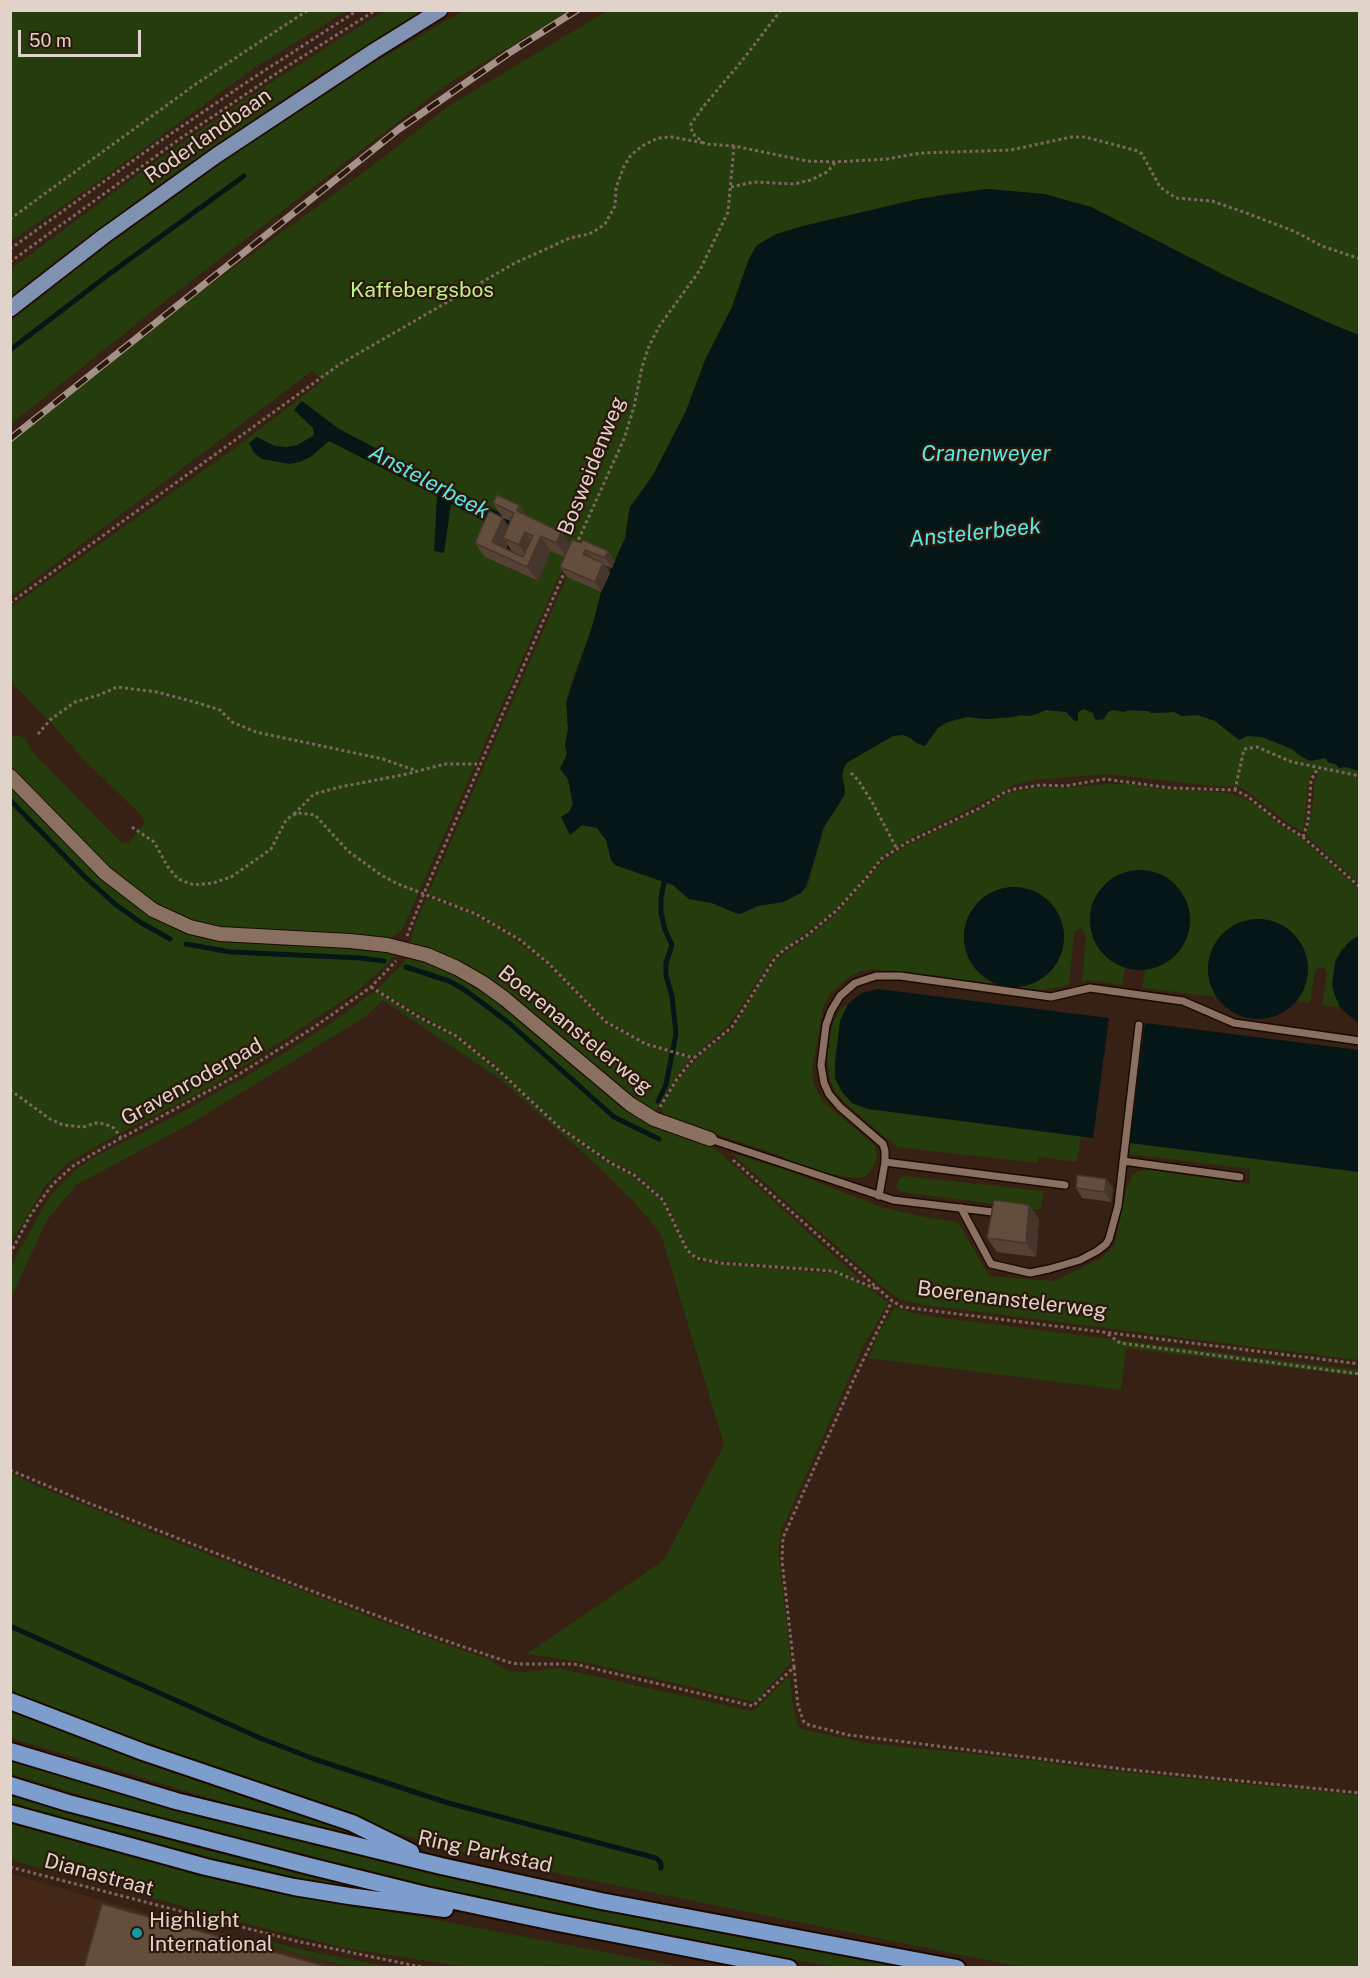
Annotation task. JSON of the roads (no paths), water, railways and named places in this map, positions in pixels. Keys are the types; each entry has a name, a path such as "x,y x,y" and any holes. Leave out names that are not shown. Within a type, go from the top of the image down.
{"highway":[{"path":"10,1701 143,1752 352,1823 441,1866"},
{"name":"Ring Parkstad","path":"10,1751 176,1801 441,1866 602,1901 957,1968"},
{"path":"10,1785 68,1803 309,1866 553,1922 789,1968"},
{"path":"10,1813 206,1867 294,1887 553,1922"}],"main road":[{"name":"Roderlandbaan","path":"10,309 104,236 198,168 364,57 440,10"}],"street":[{"name":"Boerenanstelerweg","path":"10,776 105,873 153,910 174,921 220,934 350,941 403,948 427,955 457,968 505,999 630,1104 654,1119 710,1138"}],"lane":[{"path":"879,1196 885,1162 883,1144 840,1107 829,1094 824,1083 821,1065 826,1025 840,996 855,983 876,976 900,976 1051,997 1090,988 1113,991 1183,1001 1234,1023 1359,1041"},
{"path":"961,1208 991,1264 1029,1273 1080,1260 1097,1251 1109,1239 1118,1206 1139,1025"},
{"path":"710,1138 893,1200 993,1212"},
{"path":"1122,1161 1240,1177"},
{"path":"885,1162 1065,1185"}],"water":[{"name":"Cranenweyer","path":"987,189 1044,194 1091,207 1226,276 1359,335 1359,771 1346,767 1339,768 1325,758 1310,761 1292,749 1262,737 1247,736 1239,740 1215,721 1198,715 1182,716 1174,712 1113,710 1108,712 1104,719 1098,720 1095,719 1093,713 1084,709 1078,712 1076,722 1066,712 1046,710 1030,716 985,719 967,717 947,722 938,728 925,746 903,735 893,736 845,765 842,775 844,796 824,827 806,887 801,893 783,902 758,906 740,914 735,913 712,903 689,899 673,885 615,865 611,860 606,840 597,828 582,825 570,835 561,817 569,812 573,804 568,779 560,769 567,754 565,745 568,729 566,702 592,627 601,592 625,538 630,507 653,475 686,411 705,360 732,307 748,261 756,246 776,234 803,226 918,199"},
{"path":"302,401 339,429 525,528 513,552 502,557 498,528 451,504 444,553 434,551 437,496 329,441 312,456 289,464 262,459 254,453 249,443 257,437 275,446 287,447 297,445 313,436 313,428 294,410"},
{"path":"1140,870 1168,878 1182,892 1190,920 1182,948 1168,962 1140,970 1112,962 1098,948 1090,920 1098,892 1112,878"},
{"path":"1014,887 1033,891 1049,902 1060,918 1064,937 1060,956 1049,972 1033,983 1014,987 995,983 979,972 968,956 964,937 968,918 979,902 995,891"},
{"path":"1258,919 1277,923 1293,934 1304,950 1308,969 1304,988 1293,1004 1277,1015 1258,1019 1239,1015 1223,1004 1212,988 1208,969 1212,950 1223,934 1239,923"},
{"path":"1359,935 1359,1023 1340,1007 1332,985 1335,962 1349,942"},
{"path":"878,989 1109,1018 1093,1138 868,1109 852,1103 842,1092 835,1078 840,1021 848,1004 862,993"},
{"path":"1145,1023 1359,1050 1359,1172 1130,1143"}],"waterway":[{"name":"Anstelerbeek","path":"10,350 244,176"},
{"path":"10,800 85,877 115,904 170,939"},
{"path":"658,1101 666,1085 676,1034 672,996 666,976 666,963 672,945 661,913 664,883"},
{"path":"186,944 231,952 384,961"},
{"path":"406,967 449,981 465,990 509,1023 614,1117 659,1139"},
{"path":"10,1626 260,1738 314,1759 448,1803 656,1858 661,1863 661,1868"}],"railway":[{"path":"10,439 399,129 509,53 577,10"}],"place":[{"name":"Highlight International","path":"137,1933"}],"park label":[{"name":"Kaffebergsbos","path":"422,291"}]}
